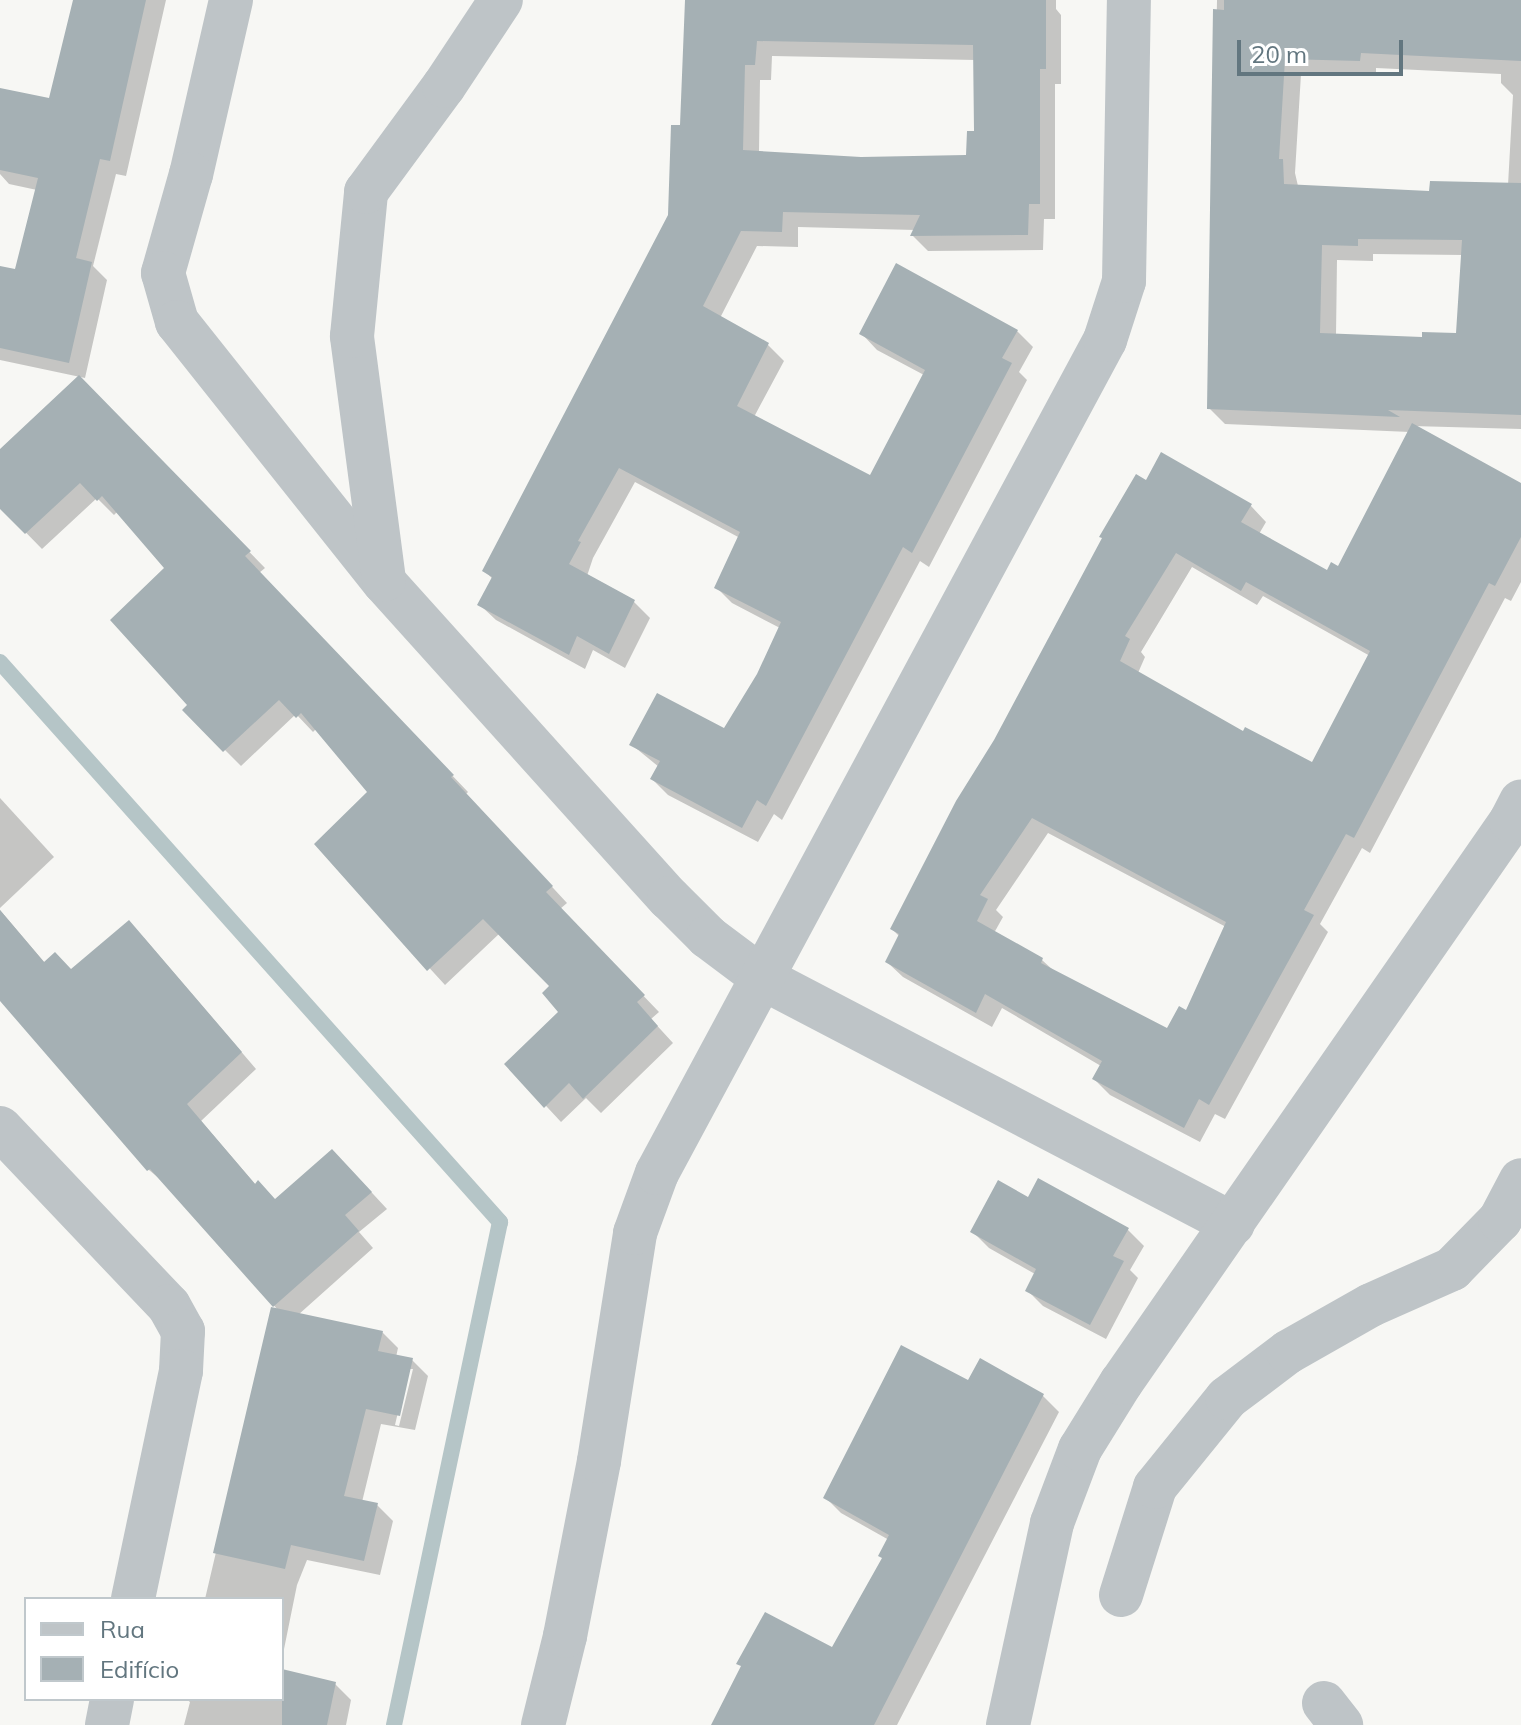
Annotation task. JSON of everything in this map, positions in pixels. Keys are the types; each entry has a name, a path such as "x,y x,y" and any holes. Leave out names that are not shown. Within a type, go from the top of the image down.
{"street":[{"path":"231,0 191,174 163,273 177,322 384,582 669,898 708,937 764,979 1233,1224"},
{"path":"384,582 352,336 366,192 444,86 501,0"},
{"path":"543,1725 565,1636 599,1461 635,1233 657,1173 1105,340 1124,281 1129,0"},
{"path":"1008,1725 1052,1523 1080,1449 1121,1383 1511,821 1521,801"},
{"path":"0,1128 169,1306 183,1331 181,1371 133,1597"},
{"path":"1121,1595 1155,1487 1227,1398 1300,1346 1371,1305 1452,1269 1511,1223 1521,1180"},
{"path":"107,1725 112,1701"}],"building":[{"path":"73,0 146,0 110,161 100,159 76,258 92,262 69,363 0,348 0,266 15,269 38,178 0,170 0,88 49,98"},
{"path":"685,0 1046,0 1046,69 1040,69 1040,204 1029,204 1028,235 910,236 920,215 783,212 782,232 741,231 703,306 769,343 737,406 870,475 925,370 859,334 896,263 1018,330 1002,358 1012,363 912,553 903,547 766,806 757,800 742,828 650,779 660,761 629,745 657,693 724,728 757,674 781,622 714,588 740,532 619,468 578,541 581,542 569,564 635,600 609,654 577,636 569,655 477,605 492,577 482,571 668,215 671,125 680,125","holes":["757,41 973,45 974,131 967,131 966,155 861,157 743,150 745,65 755,65"]},
{"path":"1224,0 1521,0 1521,61 1361,53 1360,61 1285,59 1279,159 1283,159 1284,184 1429,191 1430,181 1521,183 1521,415 1388,410 1400,417 1207,409 1213,9 1224,10","holes":["1358,239 1462,240 1456,333 1422,332 1422,337 1320,333 1322,245 1358,246"]},
{"path":"79,375 251,551 245,556 454,775 451,777 553,886 546,892 645,995 637,1002 658,1026 583,1099 569,1083 544,1108 504,1064 558,1012 542,993 549,986 483,919 427,971 314,844 367,792 301,713 296,718 279,700 223,752 182,710 187,705 110,620 164,568 102,496 97,501 80,483 25,534 0,509 0,449"},
{"path":"1412,423 1521,483 1521,537 1495,586 1489,583 1354,838 1346,834 1304,910 1314,915 1209,1105 1199,1099 1184,1128 1092,1079 1102,1061 985,994 976,1013 885,962 899,934 890,929 956,801 994,740 1102,538 1099,537 1136,474 1146,480 1161,452 1252,504 1241,522 1327,570 1331,562 1338,566","holes":["1176,553 1241,591 1246,582 1370,651 1312,762 1245,727 1243,731 1120,661 1130,639 1125,636","1032,818 1226,922 1186,1010 1179,1006 1167,1028 1041,963 1043,958 977,921 988,899 980,895"]},
{"path":"0,910 44,962 55,952 71,969 129,920 242,1052 187,1104 255,1184 258,1180 275,1199 332,1149 372,1192 345,1215 359,1231 273,1307 150,1169 147,1171 0,1001"},
{"path":"1038,1178 1129,1228 1113,1256 1124,1261 1090,1325 1025,1291 1036,1269 970,1232 998,1180 1028,1197"},
{"path":"271,1307 383,1331 378,1351 413,1358 400,1416 366,1409 344,1496 378,1503 364,1561 291,1545 285,1569 213,1553"},
{"path":"901,1345 968,1380 980,1358 1044,1394 874,1725 711,1725 741,1666 736,1664 765,1612 832,1647 882,1558 878,1556 889,1535 823,1498"},
{"path":"284,1669 336,1682 327,1725 282,1725"}],"waterway":[{"path":"0,662 500,1222 394,1725"}]}
